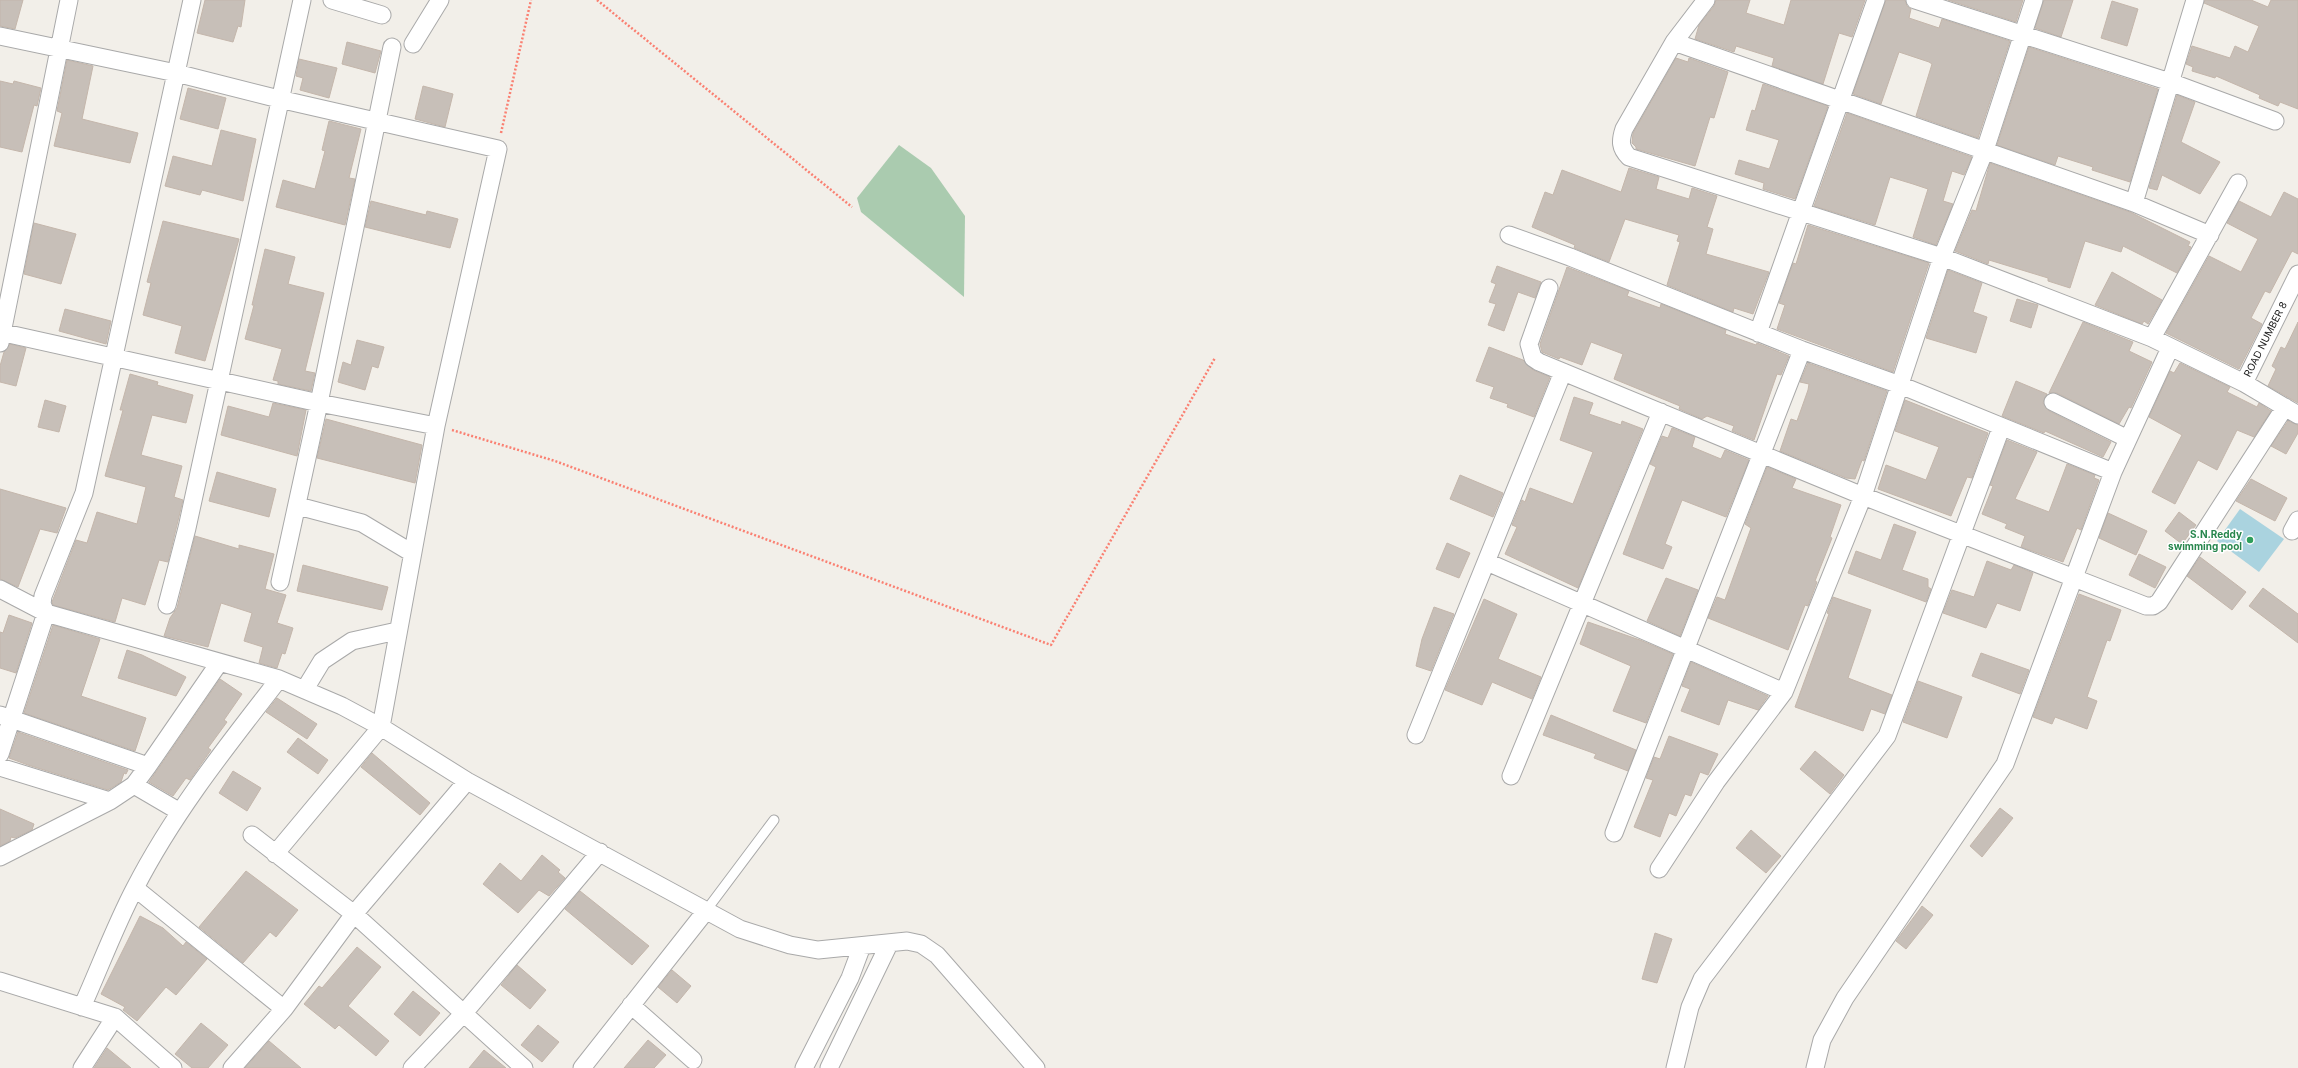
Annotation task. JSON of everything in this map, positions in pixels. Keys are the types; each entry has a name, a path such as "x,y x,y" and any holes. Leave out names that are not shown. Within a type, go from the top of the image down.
{"street":[{"path":"70,0 1,336 116,358 319,403 436,426"},
{"path":"0,754 6,717 46,614 42,604 43,596 84,493 116,358 192,0"},
{"path":"166,605 187,528 279,99 302,0"},
{"path":"332,0 382,15"},
{"path":"413,44 440,0"},
{"path":"1549,288 1529,344 1530,352 1533,358 1539,362 1863,496 2146,606 2153,606 2160,602 2292,411 2244,383 2152,338 1942,257 1629,157 1623,151 1621,142 1624,129 1674,42 1706,0"},
{"path":"1758,333 1842,100 1876,0"},
{"path":"1915,0 2023,36 2170,82 2275,121"},
{"path":"1659,869 1716,782 1784,692 1863,496 1942,257 1985,150 2034,0"},
{"path":"2134,203 2195,0"},
{"path":"0,36 176,74 498,149 436,426 381,726 275,854"},
{"path":"1674,42 2134,203 2210,235"},
{"path":"280,582 298,506 392,47"},
{"path":"2152,338 2238,183"},
{"path":"1509,235 1802,350 1900,385 2001,428 2113,472"},
{"name":"ROAD NUMBER 8","path":"2244,383 2298,274"},
{"path":"1815,1068 1822,1040 1845,998 2004,764 2113,472 2170,348"},
{"path":"1614,833 1802,350"},
{"path":"1416,735 1563,372"},
{"path":"2052,402 2128,439"},
{"path":"1511,776 1661,412"},
{"path":"1675,1068 1690,1007 1702,979 1886,736 1960,534 2001,428"},
{"path":"298,506 362,524 412,553"},
{"path":"1487,562 1685,650 1784,692"},
{"path":"0,589 46,614 279,679 305,689 381,726 467,781 600,852 705,912 740,930 790,945 818,950 907,941 921,944 937,955 1035,1068"},
{"path":"305,689 322,661 352,640 398,631"},
{"path":"0,857 110,801 134,785 220,663"},
{"path":"82,1007 135,888 180,812 197,786 279,679"},
{"path":"6,717 148,766"},
{"path":"0,767 110,801"},
{"path":"232,1068 284,1009 354,914 467,781"},
{"path":"134,785 180,812"},
{"path":"252,835 354,914 524,1068"},
{"path":"412,1068 464,1013 600,852"},
{"path":"135,888 284,1009"},
{"path":"582,1068 705,912"},
{"path":"828,1068 888,944"},
{"path":"804,1068 850,978 862,946"},
{"path":"0,981 115,1017 173,1068"},
{"path":"631,1005 693,1060"},
{"path":"82,1068 115,1017"}],"lane":[{"path":"705,912 774,820"}],"path":[{"path":"498,149 531,0"},
{"path":"598,0 852,207"},
{"path":"436,426 555,461 1051,644 1215,358"}],"green space":[{"path":"899,145 931,168 965,216 964,297 861,212 857,198"}],"water":[{"name":"S.N.Reddy swimming pool","path":"2240,509 2284,539 2259,572 2217,541"}],"building":[{"path":"0,0 23,0 15,29 0,26"},
{"path":"205,0 245,0 241,27 238,26 233,42 197,33"},
{"path":"1716,0 1750,0 1746,13 1784,25 1791,0 1865,0 1852,37 1839,33 1823,84 1772,66 1774,58 1736,46 1734,52 1695,39 1699,25 1714,6"},
{"path":"1886,0 1905,0 1907,6 1911,9 1909,18 1939,28 1942,19 2010,41 1978,138 1916,116 1932,64 1929,62 1899,52 1881,104 1853,94"},
{"path":"1948,0 2023,0 2016,22"},
{"path":"2044,0 2073,0 2061,37 2035,28"},
{"path":"2205,0 2251,0 2268,7 2271,0 2298,0 2298,109 2280,102 2278,106 2259,98 2260,95 2216,76 2215,78 2192,71 2193,67 2186,64 2192,46 2230,58 2235,46 2248,52 2259,26 2204,3"},
{"path":"2112,1 2138,9 2127,46 2101,38"},
{"path":"347,42 381,51 375,73 342,64"},
{"path":"2029,47 2158,89 2130,182 2092,170 2093,167 2058,156 2055,165 1997,145"},
{"path":"1676,58 1688,62 1689,58 1728,72 1714,118 1710,117 1695,166 1636,149 1632,143 1633,133"},
{"path":"299,59 337,68 329,98 300,90 303,78 296,76"},
{"path":"67,60 93,66 82,119 138,133 130,163 54,146 62,113 57,111"},
{"path":"0,81 13,84 14,81 41,88 37,106 34,105 22,152 0,147"},
{"path":"1763,84 1828,106 1795,199 1763,189 1764,183 1735,174 1739,160 1769,169 1779,140 1746,130 1752,110 1755,111"},
{"path":"423,86 453,94 445,127 415,119"},
{"path":"188,88 226,98 218,129 180,119"},
{"path":"2177,95 2195,102 2181,142 2220,162 2200,194 2162,175 2157,190 2149,188"},
{"path":"1847,113 1972,157 1964,175 1952,171 1943,201 1953,204 1936,245 1913,237 1928,189 1913,184 1890,177 1875,225 1814,206"},
{"path":"329,121 361,129 349,178 355,179 345,225 276,207 283,180 315,189 325,151 322,150"},
{"path":"221,130 256,139 243,201 202,190 200,195 165,186 173,156 212,166"},
{"path":"1990,163 2130,212 2190,242 2188,246 2191,247 2177,273 2123,246 2121,252 2085,241 2070,288 2048,281 2048,278 1989,260 1988,264 1955,251 1972,210 1976,211"},
{"path":"1629,168 1659,177 1656,189 1689,199 1692,188 1717,196 1707,227 1713,229 1706,254 1769,272 1753,314 1734,308 1733,312 1667,285 1680,242 1677,241 1679,235 1625,219 1609,262 1574,248 1575,245 1532,227 1545,192 1553,195 1562,170 1621,192"},
{"path":"2284,192 2298,199 2298,254 2292,251 2270,293 2265,291 2251,318 2262,324 2239,369 2166,333 2209,256 2241,272 2258,239 2227,223 2239,201 2271,217"},
{"path":"371,201 426,215 427,211 458,219 450,248 365,227"},
{"path":"163,221 239,239 205,361 175,353 182,326 143,315 151,283 147,282"},
{"path":"34,223 76,234 61,284 24,274"},
{"path":"1808,225 1929,263 1893,372 1777,329 1785,305 1779,303 1793,263 1796,264"},
{"path":"265,249 295,257 288,284 324,293 305,371 315,373 311,391 278,384 278,381 273,380 282,349 245,339 254,305 252,305"},
{"path":"1497,266 1541,282 1535,298 1518,292 1504,331 1488,325 1496,304 1489,302 1496,284 1491,282"},
{"path":"1567,267 1629,291 1627,296 1660,308 1661,304 1726,330 1725,334 1756,345 1757,343 1789,356 1781,375 1777,374 1754,440 1732,431 1734,426 1707,416 1702,419 1679,409 1680,406 1614,379 1623,354 1591,342 1582,365 1560,357 1559,359 1542,352 1540,344"},
{"path":"1948,270 1982,283 1973,312 1987,317 1976,353 1926,338"},
{"path":"2112,272 2162,300 2148,324 2144,321 2142,324 2095,305"},
{"path":"2017,299 2038,305 2031,328 2010,321"},
{"path":"65,309 111,321 106,344 59,331"},
{"path":"2083,322 2133,342 2129,351 2152,362 2131,408 2129,407 2119,424 2057,393 2049,393"},
{"path":"2298,322 2298,403 2268,386 2276,369 2272,366 2281,347 2285,349"},
{"path":"357,340 384,347 378,368 372,366 365,390 338,382 343,362 351,365"},
{"path":"10,344 26,348 16,386 0,382 0,366 4,352"},
{"path":"1489,347 1523,360 1533,370 1550,377 1534,417 1507,407 1508,404 1490,398 1494,387 1476,381"},
{"path":"1808,363 1887,391 1864,461 1862,460 1855,479 1846,478 1780,451 1791,419 1797,421 1808,390 1809,384 1800,382"},
{"path":"2180,363 2230,387 2227,392 2257,407 2259,403 2271,411 2254,437 2237,430 2217,470 2198,460 2175,504 2152,492 2182,435 2149,417 2170,371 2174,373"},
{"path":"130,374 158,382 157,385 193,395 186,423 152,415 141,455 182,466 174,497 183,500 168,562 159,560 145,605 122,598 115,622 53,605 52,602 76,540 87,543 97,512 137,524 146,487 105,476 123,410 120,410"},
{"path":"2016,381 2047,394 2043,403 2049,411 2111,442 2103,457 2045,431 2044,433 2002,416"},
{"path":"1574,397 1593,403 1589,414 1621,425 1622,421 1643,429 1578,588 1505,554 1517,527 1512,525 1522,500 1525,502 1530,488 1573,504 1593,452 1560,440"},
{"path":"45,400 66,406 59,432 38,427"},
{"path":"1905,400 1988,433 1972,478 1967,477 1951,516 1878,489 1886,465 1926,480 1939,447 1895,431"},
{"path":"273,403 306,410 297,456 221,435 228,406 269,417"},
{"path":"326,419 422,445 415,483 317,458"},
{"path":"2288,421 2298,425 2298,433 2286,454 2271,446"},
{"path":"1672,428 1695,437 1692,447 1721,459 1725,450 1749,460 1726,517 1682,500 1665,544 1672,547 1663,569 1623,554 1656,467 1650,464 1662,436 1668,438"},
{"path":"2007,440 2037,452 2015,499 2049,512 2067,464 2095,475 2094,478 2099,480 2081,530 2077,528 2063,562 2021,547 2025,536 2005,528 2007,524 1982,514 1993,486 1990,485"},
{"path":"1767,467 1796,479 1792,488 1841,505 1830,537 1832,538 1815,581 1817,582 1808,606 1805,605 1788,650 1708,618 1717,597 1725,600 1751,528 1745,524"},
{"path":"217,472 276,489 269,517 209,501"},
{"path":"1460,475 1503,493 1493,517 1450,499"},
{"path":"2251,479 2287,498 2275,521 2236,501"},
{"path":"0,489 66,508 57,533 40,529 18,587 0,579"},
{"path":"2179,512 2196,525 2182,544 2165,531"},
{"path":"2108,513 2147,531 2136,555 2099,538"},
{"path":"1894,524 1916,532 1902,570 1928,579 1928,587 1931,589 1926,602 1848,573 1856,551 1881,560"},
{"path":"195,536 239,549 239,545 274,554 265,589 286,595 277,623 293,628 285,654 282,653 277,668 259,663 263,647 244,641 252,613 221,603 208,647 164,636 170,618 177,608"},
{"path":"1447,543 1470,553 1459,578 1436,569"},
{"path":"2139,554 2166,567 2155,588 2129,575"},
{"path":"2200,557 2246,592 2232,610 2187,576"},
{"path":"1987,561 2011,570 2014,565 2033,573 2020,611 1997,603 1986,628 1943,613 1952,590 1974,597"},
{"path":"303,565 388,587 382,610 297,591"},
{"path":"1666,578 1698,590 1680,636 1647,621"},
{"path":"2263,588 2298,614 2298,643 2249,606"},
{"path":"2079,594 2121,610 2110,641 2107,640 2087,697 2097,701 2087,729 2055,717 2052,724 2033,717"},
{"path":"1833,597 1871,610 1848,678 1892,695 1885,714 1871,709 1863,731 1795,707 1829,614 1827,613"},
{"path":"1484,599 1517,614 1498,659 1541,677 1532,699 1492,682 1482,705 1445,690"},
{"path":"1434,607 1454,614 1431,671 1416,666 1422,639"},
{"path":"9,615 32,623 16,673 0,668 0,632 3,633"},
{"path":"1588,622 1640,640 1673,654 1646,723 1613,711 1631,666 1580,644"},
{"path":"53,625 100,639 81,696 146,718 135,751 24,713"},
{"path":"127,650 142,655 186,677 176,696 118,678"},
{"path":"1981,653 2029,670 2020,694 1972,676"},
{"path":"1691,662 1768,696 1758,710 1728,700 1719,725 1681,711 1690,689 1682,686"},
{"path":"220,679 242,694 224,720 227,722 208,748 211,750 190,780 186,778 173,796 149,782"},
{"path":"1918,681 1962,697 1947,738 1903,722"},
{"path":"277,698 317,724 307,739 266,712"},
{"path":"1551,715 1636,750 1628,771 1594,758 1596,754 1543,735"},
{"path":"18,732 128,770 126,774 124,773 121,782 108,790 28,765 9,758"},
{"path":"1669,736 1718,754 1708,775 1700,772 1691,796 1685,794 1676,816 1669,813 1660,837 1634,827 1653,780 1646,778 1654,757 1660,759"},
{"path":"298,738 328,760 318,774 287,752"},
{"path":"1815,751 1844,775 1830,794 1800,769"},
{"path":"372,753 430,803 420,815 361,767"},
{"path":"233,771 261,788 247,811 219,793"},
{"path":"2000,808 2013,818 1982,857 1970,846"},
{"path":"0,809 34,824 32,830 15,838 11,837 10,841 0,846"},
{"path":"1751,830 1781,856 1766,873 1736,848"},
{"path":"542,855 560,870 558,872 565,878 549,896 539,890 518,913 483,884 500,863 521,881"},
{"path":"246,871 298,910 276,937 270,932 243,963 199,927"},
{"path":"580,891 649,946 632,965 565,909"},
{"path":"1922,906 1933,915 1906,949 1896,941"},
{"path":"140,916 163,928 183,946 186,942 207,959 176,995 166,987 137,1021 123,1010 125,1007 101,994"},
{"path":"1655,933 1672,939 1657,983 1642,979"},
{"path":"357,947 381,967 348,1006 389,1041 376,1056 339,1025 335,1029 304,1004 319,986 322,988"},
{"path":"517,965 546,990 530,1009 501,985"},
{"path":"672,970 691,986 677,1003 658,987"},
{"path":"413,991 440,1013 420,1036 394,1014"},
{"path":"201,1023 228,1045 208,1068 192,1068 175,1054"},
{"path":"538,1025 559,1042 542,1062 521,1045"},
{"path":"648,1040 666,1055 654,1068 624,1068"},
{"path":"269,1041 301,1068 245,1068"},
{"path":"107,1048 131,1068 94,1068"},
{"path":"484,1050 506,1068 469,1068"}],"place":[{"name":"S.N.Reddy swimming pool","path":"2250,540"}]}
